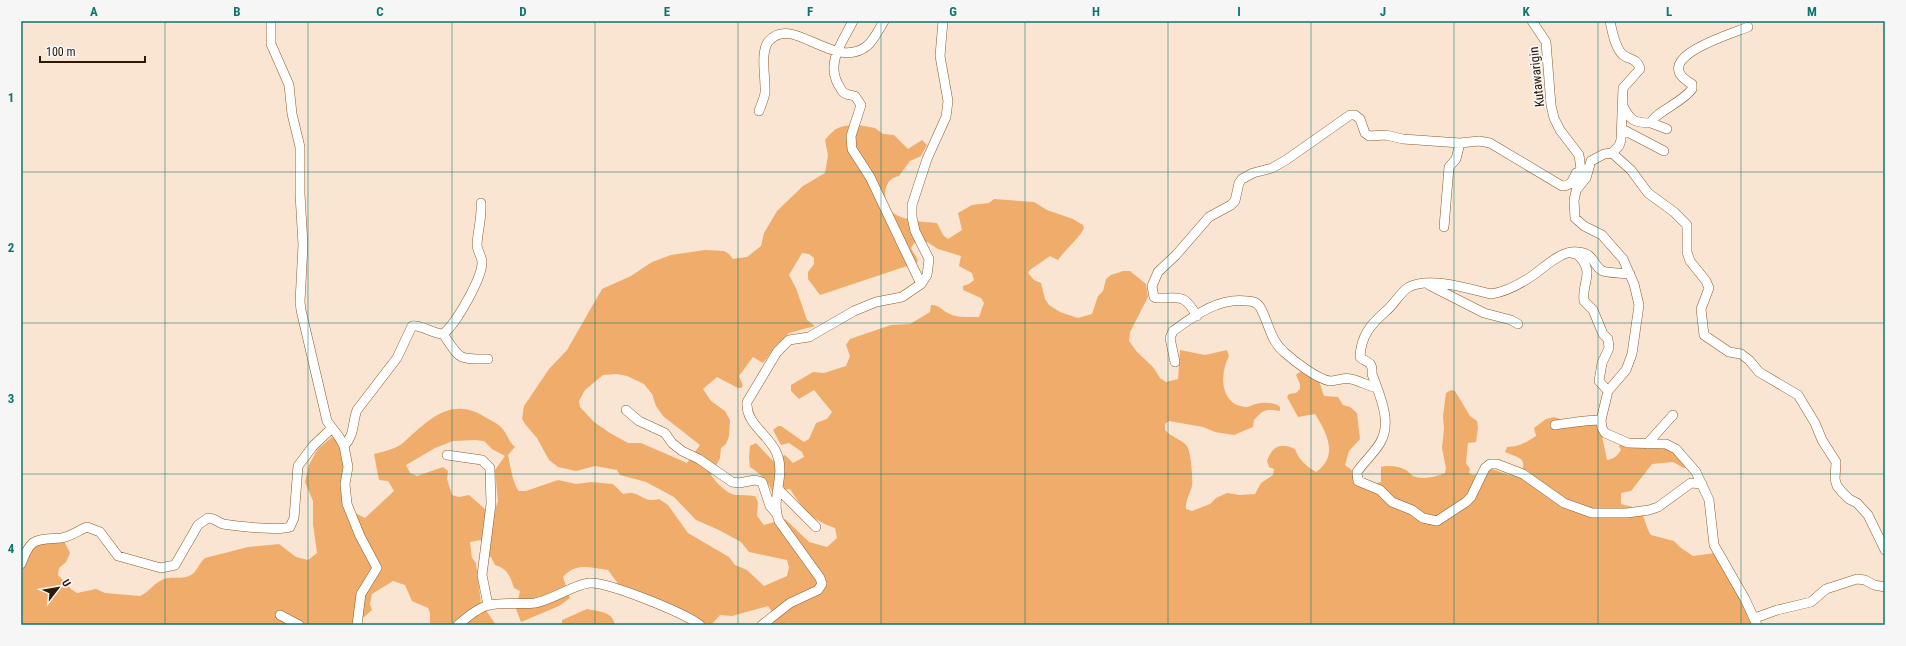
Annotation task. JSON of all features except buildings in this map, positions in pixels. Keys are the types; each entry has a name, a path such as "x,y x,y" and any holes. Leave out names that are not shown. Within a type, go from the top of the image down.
{"street":[{"path":"271,21 271,44 288,86 292,114 300,146 300,194 303,245 300,302 327,421 344,446 348,467 345,484 347,504 360,536 377,568 361,594 357,625"},
{"path":"853,21 837,53 833,69 834,76 843,93 855,96 861,105 851,136 852,149 870,177 921,284"},
{"path":"759,111 764,93 764,52 767,43 772,38 786,33 795,34 837,53 852,52 866,46 884,21"},
{"path":"776,513 775,498 778,489 780,471 778,455 753,423 747,402 777,352 789,340 809,337 854,311 876,302 902,297 921,284 927,275 929,266 928,259 915,231 912,217 912,205 927,159 946,116 948,102 940,56 943,21"},
{"name":"Kutawarigin","path":"1532,21 1546,42 1551,105 1554,118 1560,130 1580,155 1580,162"},
{"path":"1575,192 1586,178 1591,161 1604,154 1612,153 1621,144 1624,88 1640,69 1639,64 1634,59 1621,52 1614,37 1610,21"},
{"path":"1651,123 1658,114 1679,102 1692,89 1692,84 1681,78 1679,73 1678,69 1682,60 1696,47 1748,27"},
{"path":"1622,104 1631,119 1636,122 1651,123 1667,129"},
{"path":"1197,316 1190,304 1181,298 1156,298 1153,294 1152,286 1158,272 1176,255 1209,217 1231,206 1235,201 1239,183 1242,179 1253,173 1272,168 1288,159 1350,115 1355,115 1360,119 1365,133 1369,136 1386,135 1403,139 1460,143 1479,141 1490,143 1562,186 1571,183 1580,162"},
{"path":"1622,129 1664,150"},
{"path":"1444,227 1449,167 1456,158 1460,143"},
{"path":"1612,153 1631,170 1648,193 1674,212 1687,225 1687,252 1690,261 1710,288 1700,309 1704,336 1729,352 1741,354 1749,360 1759,372 1798,395 1815,423 1822,440 1836,462 1835,479 1837,486 1849,499 1857,503 1868,515 1885,550"},
{"path":"1580,162 1581,170 1575,192 1574,210 1578,222 1602,234 1623,259 1630,274 1639,305 1632,354 1626,370 1608,391 1601,420 1602,428 1605,433 1628,443 1666,444 1676,449 1696,472 1709,500 1714,545 1756,621 1777,610 1812,602 1826,589 1857,579 1866,580 1885,587"},
{"path":"443,334 462,312 480,270 482,261 477,246 482,217 482,203"},
{"path":"1630,274 1601,271 1593,259 1587,254 1580,252 1569,253 1556,259 1514,286 1498,293 1491,294 1440,283 1425,283 1409,287 1395,304 1372,323 1363,337 1360,346 1360,357 1372,366 1372,374 1385,420 1384,434 1381,442 1357,472 1358,481 1380,490 1392,502 1412,510 1424,518 1437,521 1466,502 1471,497 1485,468 1490,464 1496,464 1523,474 1564,503 1592,513 1627,513 1650,510 1658,507 1691,483 1702,484"},
{"path":"1569,253 1578,255 1586,269 1588,275 1584,302 1593,310 1604,334 1608,339 1609,348 1602,363 1599,381 1608,391"},
{"path":"1425,283 1484,313 1511,320 1518,324"},
{"path":"1175,362 1172,351 1171,333 1197,316 1225,301 1253,302 1260,308 1272,338 1283,352 1325,380 1333,381 1349,378 1377,388"},
{"path":"344,446 353,433 354,419 357,410 397,358 412,326 417,325 438,334 443,334"},
{"path":"443,334 459,356 464,358 488,359"},
{"path":"626,410 639,421 665,433 672,443 682,451 699,460 732,482 739,483 755,480 762,482 770,506 820,578 822,584 818,590 790,603 762,625"},
{"path":"1646,444 1673,415"},
{"path":"1555,425 1571,423 1578,420 1601,420"},
{"path":"21,564 28,548 33,542 46,538 61,538 88,527 100,532 110,548 118,556 131,561 164,568 175,566 198,525 208,518 224,524 249,528 281,529 290,527 294,518 298,466 313,446 332,428"},
{"path":"447,455 482,460 490,468 491,504 482,575 488,605"},
{"path":"778,489 816,527"},
{"path":"458,625 488,605 528,604 549,600 574,589 596,582 609,585 658,604 681,614 700,625"},
{"path":"280,615 299,625"}],"shaded area":[{"path":"858,125 875,128 883,134 894,135 908,149 922,140 927,145 921,156 910,161 899,176 893,178 886,187 885,199 887,205 893,213 898,216 920,222 937,223 943,235 948,239 962,230 958,213 972,205 989,203 994,199 1034,202 1047,210 1073,219 1083,225 1084,228 1076,239 1058,260 1050,256 1028,273 1034,280 1041,283 1045,299 1049,305 1060,312 1078,318 1092,314 1098,296 1103,291 1106,279 1111,275 1123,271 1130,271 1146,284 1148,297 1130,332 1129,341 1137,352 1153,367 1160,378 1166,382 1178,379 1180,350 1205,355 1227,350 1229,356 1223,380 1224,388 1231,401 1238,405 1247,407 1255,404 1272,403 1280,407 1280,411 1268,410 1263,412 1254,420 1253,427 1234,435 1215,432 1203,427 1169,421 1165,424 1165,430 1185,444 1190,454 1192,486 1187,500 1186,509 1192,511 1210,504 1216,498 1227,493 1240,495 1255,494 1261,483 1273,475 1274,469 1269,467 1267,461 1271,452 1277,447 1285,446 1295,449 1303,462 1316,472 1323,466 1329,452 1327,436 1315,414 1298,417 1287,397 1289,394 1296,393 1300,389 1300,384 1296,375 1298,373 1301,372 1319,381 1324,396 1338,397 1343,405 1350,407 1357,413 1360,439 1349,451 1345,465 1354,472 1355,483 1373,484 1381,482 1381,467 1384,466 1394,466 1407,470 1413,476 1421,478 1433,477 1445,473 1446,468 1442,448 1444,429 1443,416 1446,393 1451,390 1455,391 1470,416 1477,421 1478,428 1476,442 1468,443 1466,463 1470,469 1469,473 1472,475 1485,473 1492,469 1509,475 1520,475 1523,461 1518,457 1505,452 1507,447 1529,441 1536,436 1534,428 1546,419 1554,417 1568,422 1599,422 1607,460 1618,454 1621,450 1619,446 1621,444 1665,446 1675,453 1687,468 1673,462 1652,464 1631,491 1621,493 1621,504 1640,509 1651,535 1674,541 1693,556 1715,553 1744,604 1754,625 793,625 788,623 786,625 770,625 777,619 768,606 732,616 720,615 711,625 708,625 685,613 619,585 608,570 589,567 573,569 563,577 570,598 559,606 521,622 516,609 520,591 514,588 506,571 495,565 491,557 483,555 481,540 470,542 472,558 476,563 481,603 496,625 430,625 430,613 428,608 412,601 405,585 393,581 372,594 370,604 372,610 355,625 21,625 21,566 33,543 64,541 70,553 66,562 59,568 58,575 71,589 77,593 96,589 105,593 140,596 164,579 191,575 205,558 248,547 279,544 296,557 308,560 317,553 313,524 313,501 305,482 309,465 317,450 332,437 338,442 345,459 347,509 365,518 394,491 388,481 379,480 374,454 397,447 431,419 440,414 450,410 461,409 473,411 503,429 515,447 508,455 513,479 519,491 526,491 558,480 576,484 591,482 613,484 623,494 636,494 650,500 659,499 668,505 688,533 729,557 735,565 747,570 764,586 787,576 789,567 787,560 749,552 741,542 696,520 674,497 646,482 620,475 617,470 595,466 576,471 558,467 549,460 537,438 522,419 524,406 549,369 567,350 602,289 631,276 652,262 671,255 705,250 724,251 733,259 747,257 761,246 764,233 777,211 803,186 825,173 828,155 825,140 836,129 842,126","holes":["915,242 927,242 938,249 961,256 959,266 972,273 974,280 963,286 963,290 981,298 984,303 979,317 955,316 938,306 931,305 930,312 910,324 891,325 850,339 846,345 850,356 846,366 824,373 813,372 791,385 791,391 799,399 814,390 832,412 827,419 816,423 809,439 804,442 781,426 778,426 773,430 781,445 789,443 802,452 804,457 793,463 785,455 773,461 756,443 750,446 750,467 763,478 772,491 790,489 804,508 814,518 835,528 837,538 827,547 809,542 785,519 764,525 757,516 758,502 755,496 732,494 718,484 711,475 720,458 721,448 726,444 729,436 730,420 725,411 711,401 703,389 717,377 738,388 741,388 743,386 739,376 753,357 763,363 775,347 789,333 815,326 807,320 796,288 789,275 802,253 809,254 814,258 814,264 808,272 808,279 820,295 916,263 918,261 911,248","617,374 627,376 644,384 652,394 656,406 663,416 700,445 687,463 641,443 628,443 594,422 580,407 579,401 585,390 603,375","453,441 484,441 492,449 505,456 495,470 498,501 494,513 486,510 469,495 459,497 452,495 447,479 448,471 443,467 417,476 410,473 406,465 435,448"]},
{"path":"587,609 608,614 615,625 562,625 562,620"}]}
